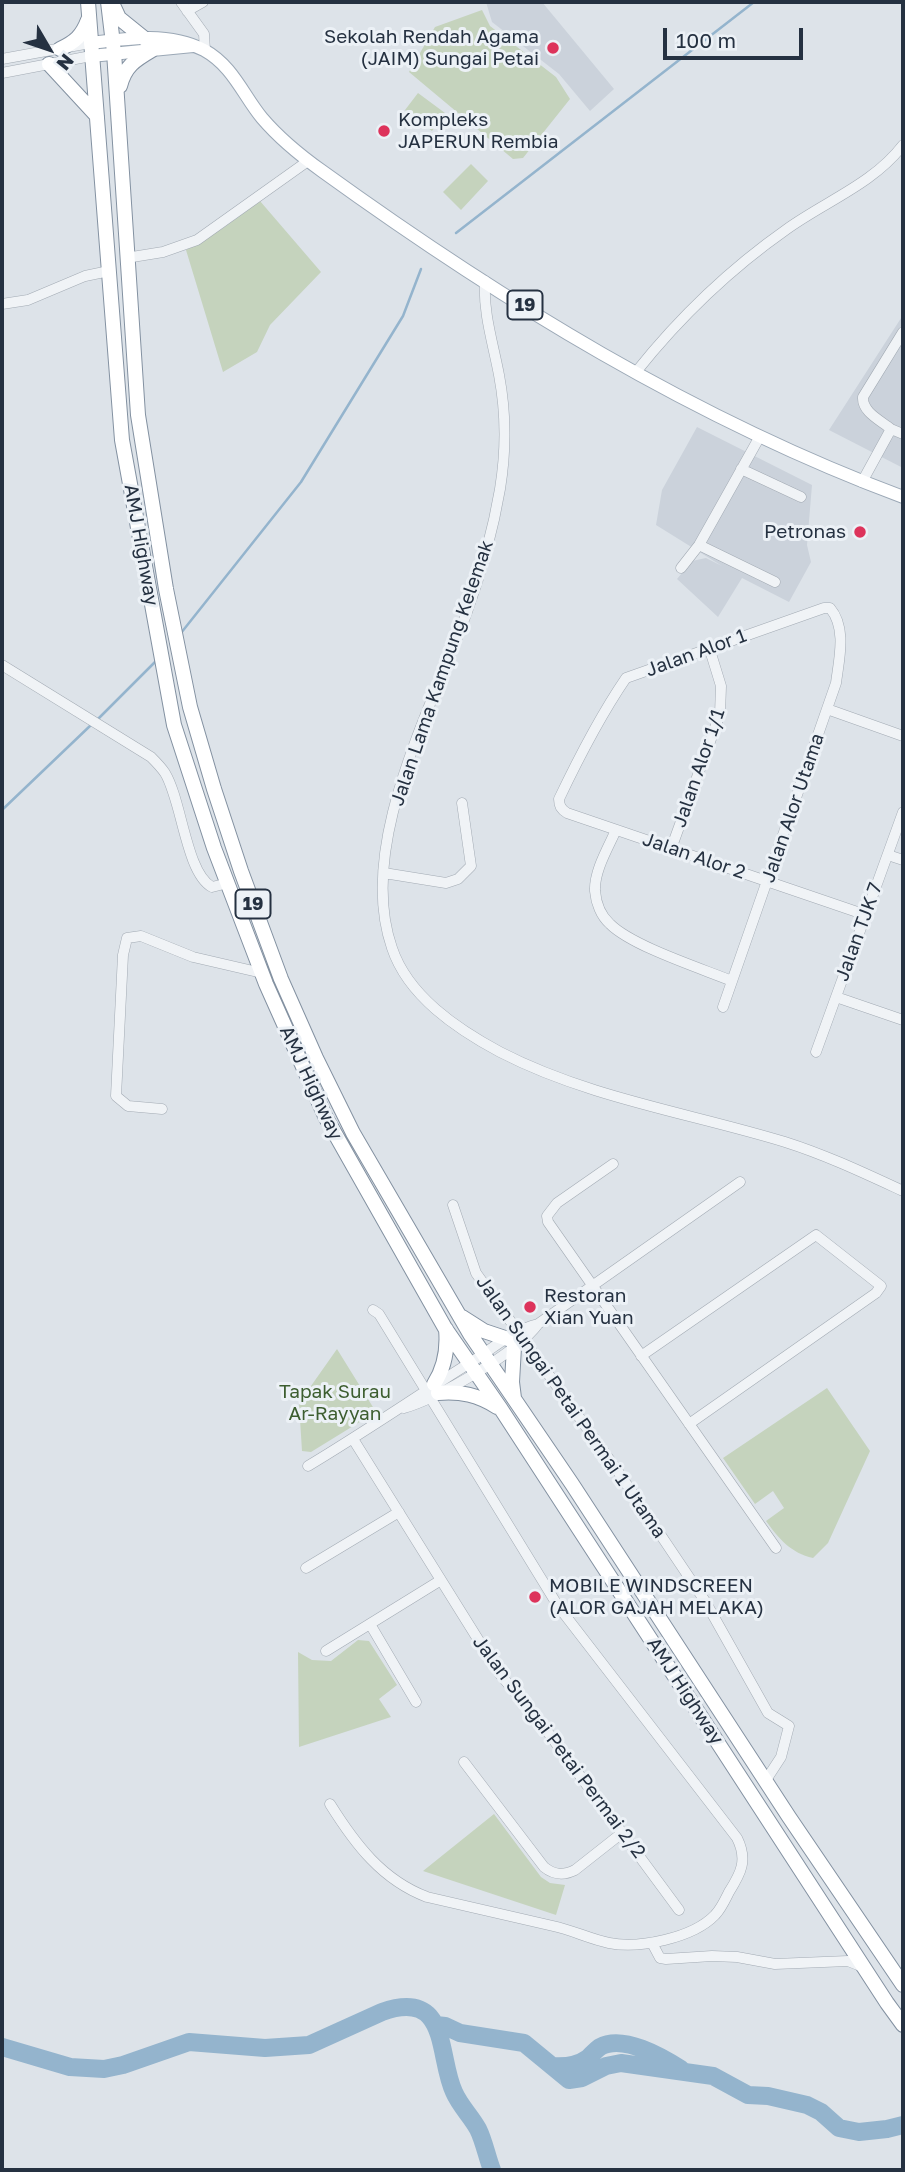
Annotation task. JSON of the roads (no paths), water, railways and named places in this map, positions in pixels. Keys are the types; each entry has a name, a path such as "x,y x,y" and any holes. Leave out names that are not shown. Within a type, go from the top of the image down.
{"highway":[{"path":"110,2 119,18 149,44 124,71 117,106"},
{"name":"AMJ Highway","path":"110,2 138,415 174,631 180,665 214,789 240,872 281,979 316,1058 354,1133 458,1315 903,1985"},
{"path":"60,49 72,44 82,35 88,9"},
{"name":"AMJ Highway","path":"88,9 122,440 174,725 262,973 338,1142 445,1328 502,1409 903,2025"},
{"path":"49,64 97,116"},
{"path":"458,1315 484,1331 516,1340 512,1382 515,1399"},
{"path":"445,1328 446,1357 431,1392 457,1391 470,1394 502,1409"}],"main road":[{"name":"19","path":"91,49 175,39 199,48 220,62 236,78 263,119 308,161 397,224 485,281 636,372 759,438 903,497"}],"street":[{"path":"199,48 204,34 184,6 203,2"},
{"path":"2,59 60,49 91,49"},
{"path":"2,73 49,64 91,49"},
{"path":"636,372 682,319 749,258 787,229 866,181 903,145"},
{"path":"127,258 163,252 197,240 308,161"},
{"path":"2,304 15,304 85,276 109,271"},
{"name":"Jalan Lama Kampung Kelemak","path":"485,281 484,306 500,377 502,401 504,444 500,489 467,610 404,769 388,840 384,873 386,927 399,965 418,992 463,1030 500,1052 555,1077 784,1142 839,1162 903,1191"},
{"path":"903,332 863,397 866,409 891,429 903,434"},
{"path":"862,482 891,429"},
{"path":"681,568 699,545 759,438"},
{"path":"741,469 801,497"},
{"path":"699,545 775,582"},
{"name":"Jalan Alor 1","path":"562,810 559,799 575,766 609,702 626,678 709,647 830,608"},
{"name":"Jalan Alor Utama","path":"723,1007 836,683 840,654 839,622 830,608"},
{"name":"Jalan Alor 1/1","path":"671,849 720,714 722,686 709,647"},
{"path":"2,665 151,757 171,785 201,878 212,887 228,883"},
{"path":"827,709 903,736"},
{"path":"384,873 446,883 458,879 471,866 462,803"},
{"name":"Jalan Alor 2","path":"562,810 866,915"},
{"name":"Jalan TJK 7","path":"816,1052 903,812"},
{"path":"616,830 597,876 595,889 601,914 608,923 629,938 732,981"},
{"path":"888,855 903,860"},
{"path":"162,1109 128,1106 116,1096 122,955 127,938 141,936 192,957 262,973"},
{"path":"836,998 903,1020"},
{"path":"613,1164 557,1203 547,1216 548,1222 776,1548"},
{"path":"308,1466 516,1340 740,1182"},
{"name":"Jalan Sungai Petai Permai 1 Utama","path":"453,1205 476,1273 516,1340 619,1473 705,1601 768,1713 789,1726 781,1757 766,1780"},
{"path":"641,1356 816,1235 881,1286 876,1293 689,1424"},
{"path":"330,1804 359,1848 386,1874 413,1892 565,1929 610,1943 652,1943 693,1928 715,1915 742,1868 744,1858 742,1848 729,1828 558,1606 431,1392 379,1314 373,1310"},
{"name":"Jalan Sungai Petai Permai 2/2","path":"353,1439 499,1673 544,1727 680,1910"},
{"path":"306,1568 399,1513"},
{"path":"326,1651 441,1580"},
{"path":"370,1624 416,1702"},
{"path":"464,1762 551,1873 567,1874 575,1870 622,1833"},
{"path":"652,1943 660,1958 666,1959 737,1957 775,1964 848,1961 864,1967"}],"waterway":[{"path":"456,233 754,2"},
{"path":"181,633 301,482 403,316 421,269"},
{"path":"96,721 156,661"},
{"path":"2,810 91,725"},
{"path":"2,2047 70,2067 104,2069 189,2042 265,2048 309,2045 382,2012 404,2007 420,2009 430,2017 437,2030 454,2092 478,2129 492,2170"},
{"path":"436,2025 460,2033 524,2043 569,2080 582,2078 606,2066 621,2063 713,2076 748,2095 768,2096 807,2105 821,2112 839,2128 859,2132 903,2125"},
{"path":"552,2066 566,2066 584,2061 600,2047 620,2043 642,2049 681,2069"}],"place":[{"name":"Sekolah Rendah Agama (JAIM) Sungai Petai","path":"553,48"},
{"name":"Kompleks JAPERUN Rembia","path":"384,131"},
{"name":"Petronas","path":"860,532"},
{"name":"Restoran Xian Yuan","path":"530,1307"},
{"name":"MOBILE WINDSCREEN (ALOR GAJAH MELAKA)","path":"535,1597"}],"park label":[{"name":"Tapak Surau Ar-Rayyan","path":"335,1403"}]}
